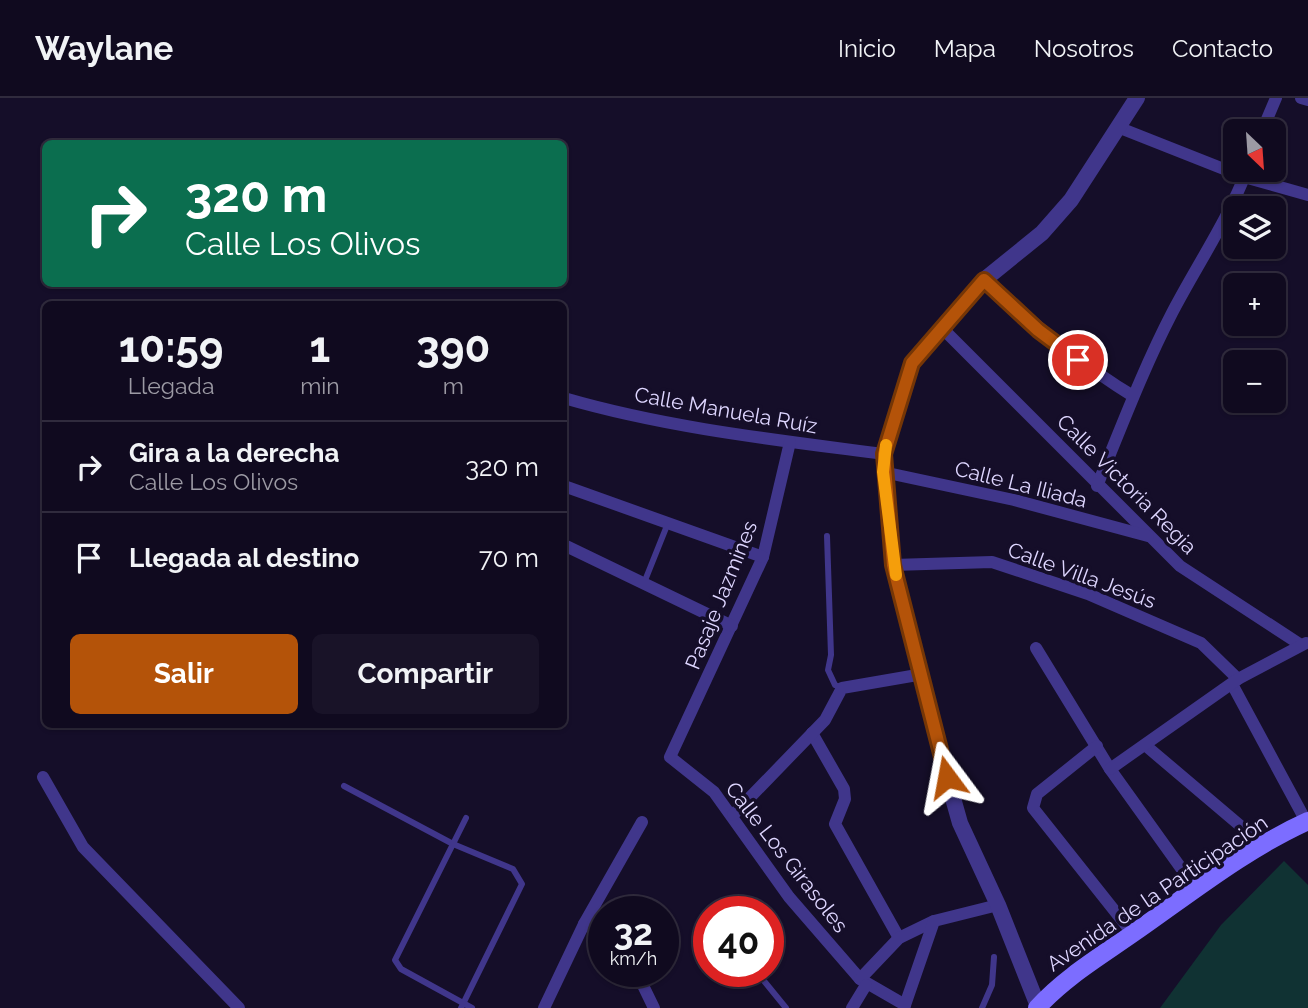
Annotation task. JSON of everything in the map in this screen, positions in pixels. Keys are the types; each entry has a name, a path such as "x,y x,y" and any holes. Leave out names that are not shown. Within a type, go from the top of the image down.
{"main road":[{"name":"Avenida de la Participación","path":"1037,1007 1061,983 1196,889 1263,845 1307,822"}],"street":[{"path":"1037,1007 998,905 960,823 893,565 883,472 884,454 912,363 984,280 1042,233 1071,200 1137,98"},
{"path":"1267,119 1276,98"},
{"path":"1301,98 1308,100"},
{"path":"1120,128 1223,165"},
{"path":"1097,486 1133,396 1172,312 1215,237 1242,182"},
{"path":"1271,182 1308,195"},
{"path":"984,280 1038,330 1098,375 1133,396"},
{"name":"Calle Victoria Regia","path":"943,329 1097,486 1180,566 1304,644"},
{"name":"Calle Manuela Ruíz","path":"567,399 594,407 790,442 884,454"},
{"name":"Pasaje Jazmines","path":"670,757 763,557 790,442"},
{"name":"Calle La Iliada","path":"883,472 1014,500 1149,537"},
{"path":"567,487 763,557"},
{"path":"567,546 732,626"},
{"name":"Calle Villa Jesús","path":"893,565 992,562 1087,594 1201,642 1235,682 1307,822"},
{"path":"1110,769 1235,682 1304,644"},
{"path":"1036,648 1110,769 1196,889"},
{"path":"733,816 834,708 842,688 923,674"},
{"path":"812,733 844,789 845,799 835,824 899,938"},
{"path":"1145,745 1263,845"},
{"path":"1097,746 1037,794 1033,808 1133,934"},
{"name":"Calle Los Girasoles","path":"670,757 714,792 789,897 863,982 904,1007"},
{"path":"43,776 83,847 239,1008"},
{"path":"544,1008 584,924 642,822"},
{"path":"852,1008 863,982 899,938 934,921 998,905"},
{"path":"904,1007 934,921"},
{"path":"584,924 588,926"},
{"path":"644,987 654,1008"}],"lane":[{"path":"643,583 668,523"},
{"path":"827,536 831,655 828,670 835,685 842,688"},
{"path":"344,786 453,844 513,869 522,884 462,1006"},
{"path":"466,818 397,951 395,964 462,1006 472,1008"},
{"path":"982,1008 992,985 994,957"},
{"path":"769,987 786,1008"}],"green space":[{"path":"1284,861 1308,885 1308,1008 1160,1008 1221,925"}],"slow traffic":[{"path":"886,445 883,472 896,575"}],"route":[{"path":"947,777 923,674 893,565 883,472 884,454 898,403 912,363 984,280 1038,330 1078,360"}]}
